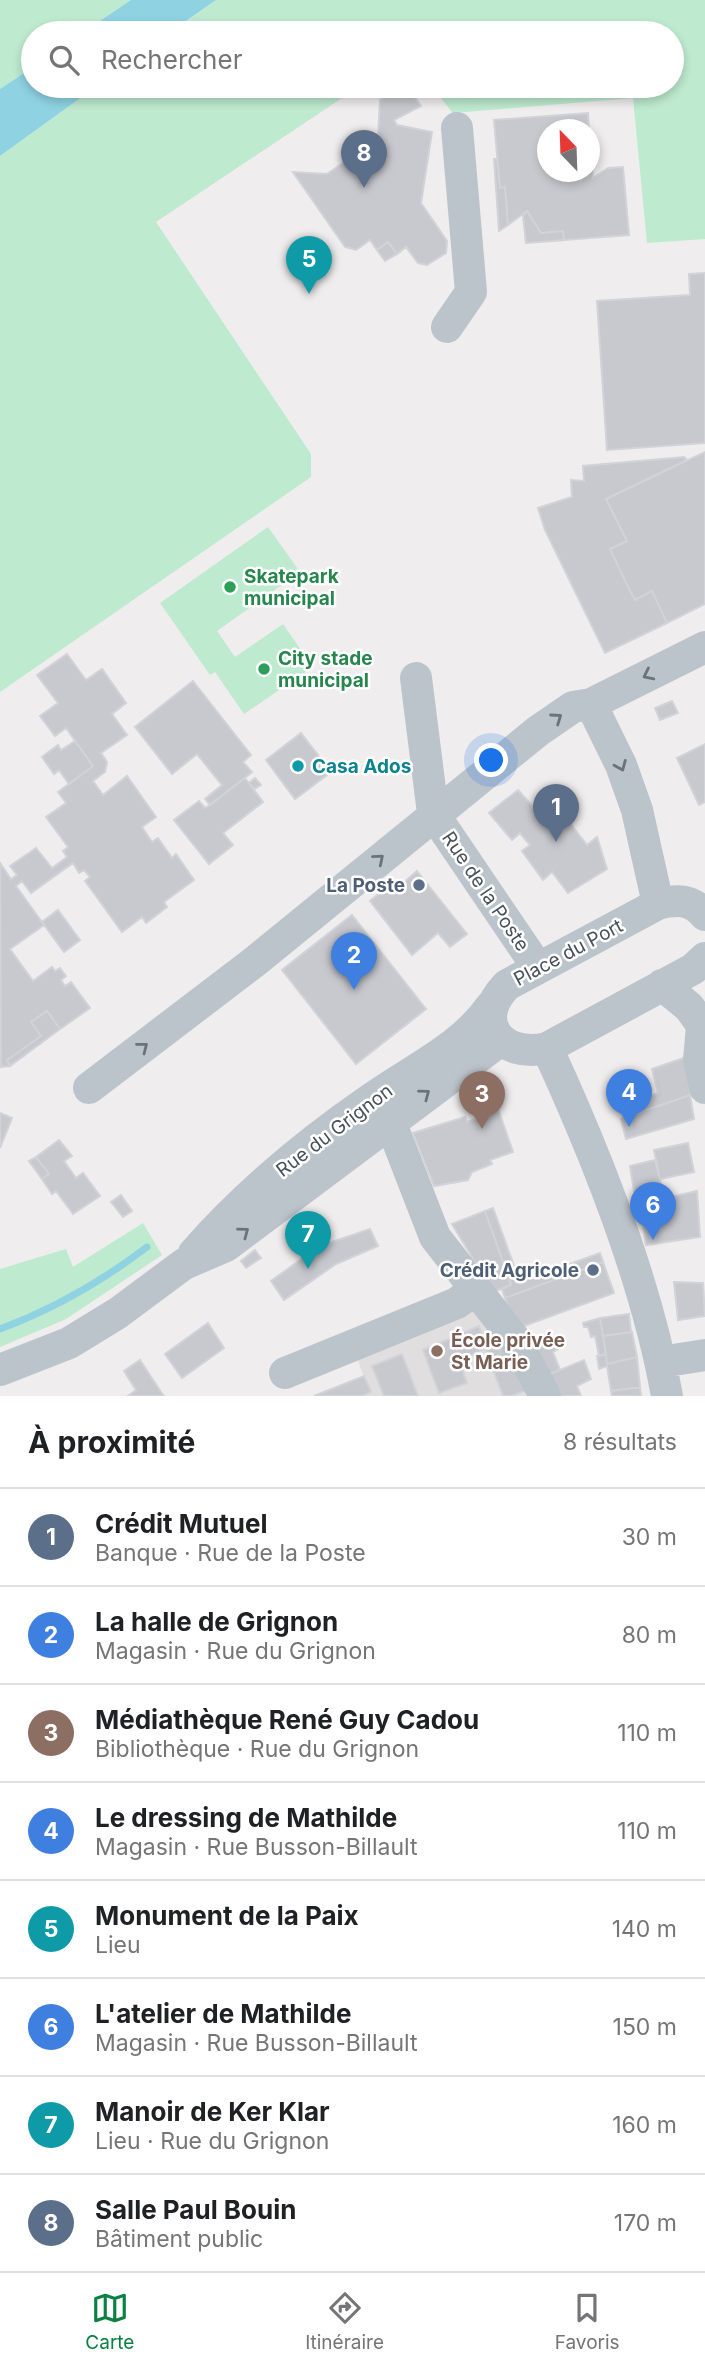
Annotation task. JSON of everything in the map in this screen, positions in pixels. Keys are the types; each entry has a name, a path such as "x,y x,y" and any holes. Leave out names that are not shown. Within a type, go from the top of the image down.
{"street":[{"path":"447,327 471,292 457,128"},
{"path":"89,1088 253,963 433,813 538,731 573,707 591,704 705,647"},
{"path":"416,678 433,813"},
{"path":"591,704 621,765 637,810 659,904"},
{"name":"Rue de la Poste","path":"433,813 538,968"},
{"name":"Place du Port","path":"492,1005 507,985 659,904 675,900 689,902 703,910"},
{"path":"492,1005 490,1021 501,1040 523,1050 547,1048 693,969 705,958"},
{"path":"662,985 689,1007 704,1028 699,1060 705,1088"},
{"name":"Rue du Grignon","path":"184,1264 226,1216 297,1156 371,1098 416,1072 470,1032 492,1005"},
{"name":"Rue du Grignon","path":"0,1370 81,1336 184,1264 226,1246 501,1040"},
{"path":"547,1048 605,1190 643,1297 661,1362 667,1396"},
{"path":"390,1121 435,1237 516,1341 545,1396"},
{"path":"285,1373 457,1303 474,1290"},
{"path":"661,1362 705,1355"}],"shaded area":[{"name":"École privée St Marie","path":"478,1305 530,1396 314,1396 364,1377 356,1355"}],"green space":[{"path":"0,0 131,0 100,21 21,21 21,75 0,89"},
{"path":"216,0 705,0 705,239 647,243 633,98 684,98 684,21 187,21"},
{"path":"80,98 342,98 156,222 311,454 311,477 0,692 0,156"},
{"path":"441,98 633,98 453,113"},
{"name":"Skatepark municipal","path":"268,527 300,572 217,631 235,657 283,624 313,667 244,714 215,672 210,675 160,603"},
{"path":"143,1223 162,1255 66,1319 0,1347 0,1269 66,1249 73,1267"}],"water":[{"path":"131,0 216,0 186,21 100,21"},
{"path":"21,75 21,98 80,98 0,156 0,89"}],"building":[{"path":"415,98 421,106 394,120 397,125 432,132 421,203 447,241 446,253 427,265 418,263 406,247 397,254 388,242 377,250 370,240 356,250 345,247 293,172 327,174 378,138 380,100"},
{"path":"588,113 588,119 537,119 537,182 600,182 600,173 608,168 623,167 629,235 564,240 563,231 541,233 527,211 508,225 505,187 500,188 494,120"},
{"path":"494,159 497,159 500,188 505,187 508,225 499,231"},
{"path":"527,211 541,233 563,231 564,240 526,243 523,215"},
{"path":"388,242 397,254 385,261 377,250"},
{"path":"705,273 705,443 607,450 597,301 690,295 689,274"},
{"path":"705,452 705,604 667,623 652,591 635,600 629,589 610,549 627,541 606,499"},
{"path":"684,457 687,460 606,499 627,541 610,549 629,589 635,600 652,591 667,623 605,653 545,530 538,508 572,497 571,480 584,481 583,466"},
{"path":"67,654 86,680 102,669 126,703 112,714 127,735 101,753 107,762 105,772 93,781 103,795 127,776 156,817 142,827 152,842 158,838 172,858 176,854 194,880 164,902 167,907 146,923 142,917 122,932 85,881 90,877 84,870 79,873 73,863 31,893 22,881 16,886 44,925 10,949 33,981 52,967 55,971 60,968 66,976 61,980 65,986 71,982 90,1008 60,1029 47,1011 31,1022 41,1036 7,1060 10,1066 1,1067 0,863 11,879 17,875 10,866 36,848 52,868 67,857 63,851 68,847 46,817 66,803 58,792 93,766 66,728 55,736 40,716 58,703 37,675"},
{"path":"193,681 251,755 243,762 252,772 210,805 205,799 222,785 197,754 172,774 135,727"},
{"path":"672,701 678,713 660,720 655,708"},
{"name":"Casa Ados","path":"301,733 331,772 295,799 266,760"},
{"path":"75,741 93,766 69,784 59,770 54,774 42,757 58,745 61,750"},
{"path":"705,744 705,802 699,805 677,758"},
{"path":"245,778 263,802 223,833 233,845 209,864 174,820 199,801 205,808"},
{"path":"255,778 261,785 254,789 249,783"},
{"path":"518,790 543,818 549,814 557,823 566,818 587,845 597,837 607,869 568,893 552,872 543,880 522,851 530,845 520,833 512,840 489,813"},
{"path":"417,871 467,934 450,947 438,933 412,955 370,901 395,881 400,886"},
{"path":"58,910 80,940 64,952 42,922"},
{"path":"352,915 426,1009 356,1064 282,970"},
{"path":"47,1011 60,1029 10,1066 7,1060 41,1036 31,1022"},
{"path":"686,1057 690,1095 646,1110 642,1099 658,1093 652,1069"},
{"path":"635,1080 646,1110 626,1117 615,1087"},
{"path":"690,1095 694,1119 626,1139 621,1119"},
{"path":"495,1100 513,1152 490,1160 492,1164 472,1172 468,1180 434,1186 413,1133 465,1117 467,1122 476,1119 472,1108"},
{"path":"0,1113 12,1118 0,1148"},
{"path":"59,1140 72,1156 64,1161 76,1178 83,1173 100,1196 73,1214 56,1191 52,1194 42,1179 49,1174 36,1157"},
{"path":"688,1143 694,1172 660,1179 654,1150"},
{"path":"36,1157 49,1174 42,1179 29,1161"},
{"path":"655,1160 661,1184 634,1191 630,1166"},
{"path":"697,1191 700,1237 646,1245 640,1204"},
{"path":"121,1195 132,1211 123,1217 111,1202"},
{"path":"493,1208 520,1282 600,1253 603,1262 505,1298 502,1289 511,1285 485,1211"},
{"path":"485,1211 511,1285 493,1292 452,1224"},
{"path":"370,1229 378,1246 336,1264 284,1300 271,1281 311,1252 304,1241 305,1236 316,1234 323,1245"},
{"path":"255,1250 261,1258 246,1268 241,1261"},
{"path":"603,1262 614,1293 516,1329 505,1298"},
{"path":"674,1282 703,1283 705,1316 678,1320"},
{"path":"629,1314 631,1332 603,1336 600,1318"},
{"path":"600,1318 606,1354 599,1356 595,1336 591,1337 588,1327 584,1327 583,1323"},
{"path":"208,1323 224,1348 182,1378 165,1354"},
{"path":"479,1326 482,1335 494,1330 502,1341 459,1361 467,1383 439,1393 423,1350"},
{"path":"632,1332 637,1357 607,1364 603,1336"},
{"path":"550,1333 558,1349 553,1352 560,1370 543,1377 526,1345"},
{"path":"502,1341 527,1390 512,1396 503,1396 486,1351"},
{"path":"402,1354 418,1396 384,1396 372,1366"},
{"path":"606,1354 607,1364 637,1357 640,1387 611,1391 607,1366 599,1369 597,1356"},
{"path":"140,1360 164,1396 128,1396 136,1390 124,1371"},
{"path":"584,1360 591,1379 577,1386 581,1396 550,1396 543,1377"},
{"path":"364,1376 371,1392 362,1396 314,1396"},
{"path":"640,1387 641,1396 612,1396 611,1391"}],"waterway":[{"path":"0,1329 76,1294 147,1247"}],"place":[{"name":"Salle Paul Bouin","path":"364,188"},
{"name":"Monument de la Paix","path":"309,294"},
{"name":"Skatepark municipal","path":"230,587"},
{"name":"City stade municipal","path":"264,669"},
{"name":"Casa Ados","path":"298,766"},
{"name":"Crédit Mutuel","path":"556,842"},
{"name":"La Poste","path":"419,885"},
{"name":"La halle de Grignon","path":"354,990"},
{"name":"Le dressing de Mathilde","path":"629,1127"},
{"name":"Médiathèque René Guy Cadou","path":"482,1129"},
{"name":"L'atelier de Mathilde","path":"653,1240"},
{"name":"Manoir de Ker Klar","path":"308,1269"},
{"name":"Crédit Agricole","path":"593,1270"},
{"name":"École privée St Marie","path":"437,1351"}]}
